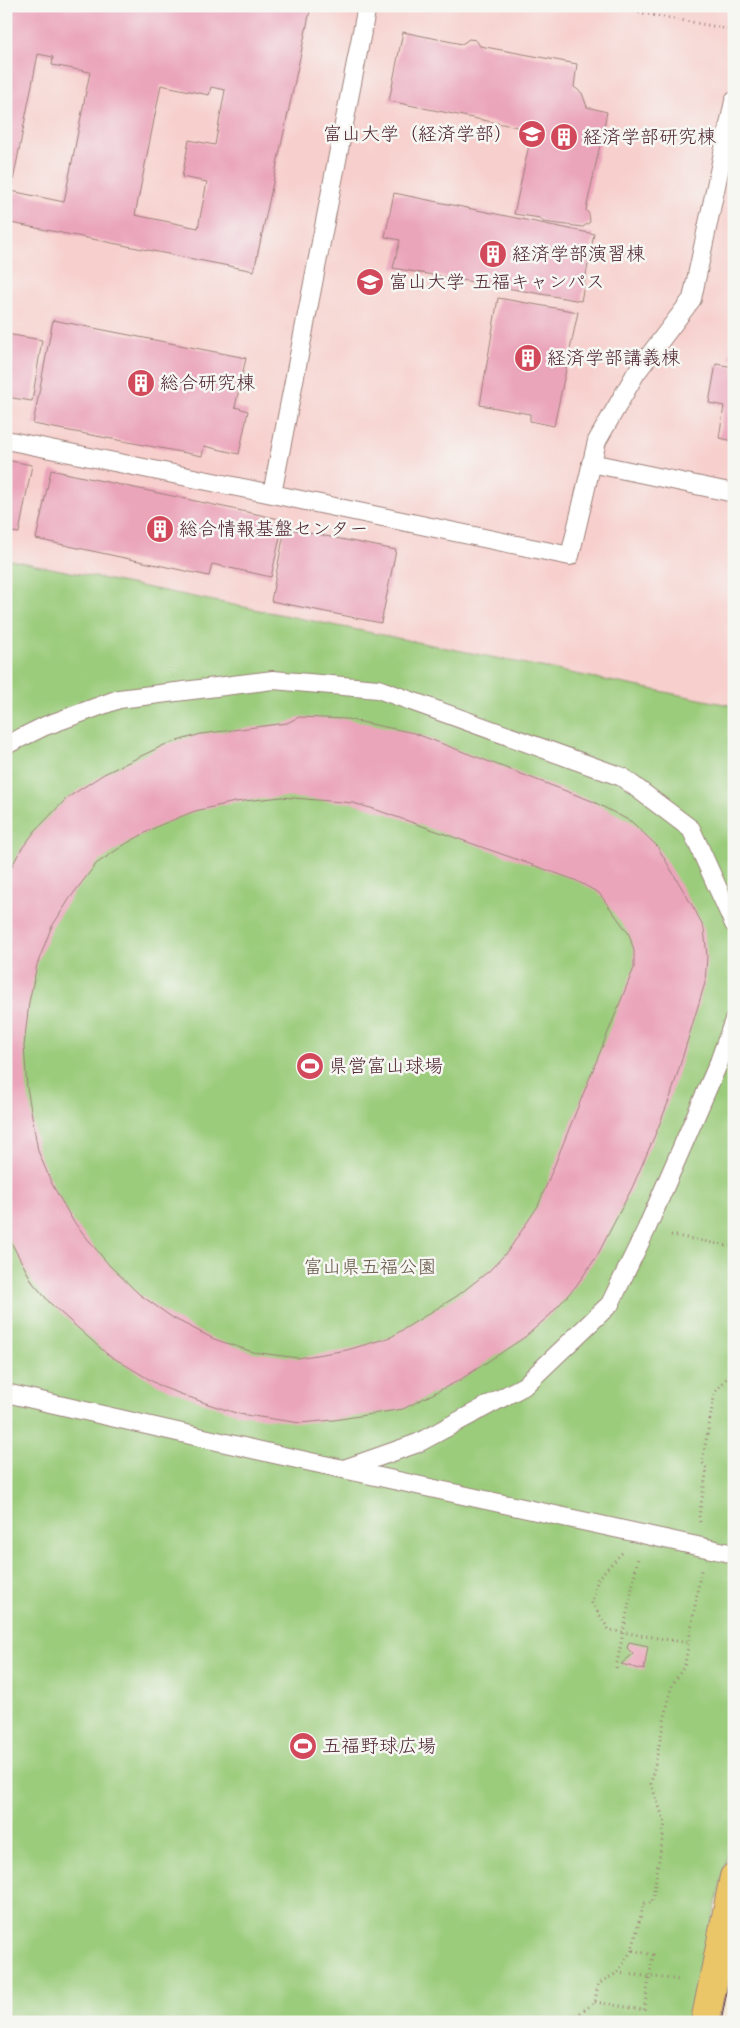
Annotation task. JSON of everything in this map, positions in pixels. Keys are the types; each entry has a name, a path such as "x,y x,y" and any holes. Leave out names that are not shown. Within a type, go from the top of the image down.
{"main road":[{"path":"705,2022 734,1877"}],"lane":[{"path":"272,494 367,6"},
{"path":"6,440 570,556 597,441 636,373 692,299 733,111"},
{"path":"591,463 734,493"},
{"path":"6,745 45,726 119,699 273,680 378,689 622,777 691,829 734,924"},
{"path":"344,1469 418,1443 524,1386 610,1304 646,1230 719,1062 734,1020"},
{"path":"6,1393 734,1554"}],"path":[{"path":"604,6 734,30"},
{"path":"646,1230 734,1247"},
{"path":"568,2022 595,2002 598,1984 617,1973 632,1950 644,1903 652,1903 665,1823 651,1784 671,1688 685,1664 705,1548 699,1516 707,1469 702,1462 715,1392 734,1370"},
{"path":"643,1534 604,1569 598,1578 592,1603 609,1630 689,1644"},
{"path":"616,1668 643,1534"},
{"path":"595,2002 644,2010 653,1955 632,1950"},
{"path":"617,1973 681,1980"}],"shaded area":[{"name":"富山大学 五福キャンパス","path":"6,6 734,6 734,707 6,559"}],"green space":[{"name":"富山県五福公園","path":"6,559 734,706 734,1828 688,2022 6,2022"}],"building":[{"path":"6,6 284,6 310,11 254,271 6,222","holes":["38,54 53,57 52,65 90,72 64,202 11,191","161,85 209,95 211,87 225,90 215,145 189,140 182,177 207,182 198,228 135,215"]},
{"name":"経済学部研究棟","path":"403,32 462,44 469,39 476,40 480,46 577,64 574,87 582,93 587,107 607,112 586,210 589,214 590,222 583,227 543,222 540,218 514,214 529,145 524,145 527,129 389,101"},
{"name":"経済学部演習棟","path":"394,193 594,234 581,301 393,268 400,240 385,237"},
{"name":"経済学部講義棟","path":"498,298 578,312 554,426 530,421 530,414 480,405"},
{"name":"総合研究棟","path":"53,320 246,358 235,407 248,411 239,454 204,446 202,456 33,424"},
{"path":"6,334 42,340 32,401 6,397"},
{"path":"734,338 734,359 729,358"},
{"path":"716,364 734,367 734,441 719,438 724,406 709,403"},
{"path":"6,460 32,465 19,533 6,531"},
{"name":"総合情報基盤センター","path":"51,470 284,520 271,577 212,564 209,576 36,539"},
{"name":"総合情報基盤センター","path":"285,528 396,550 381,623 271,601"},
{"path":"299,717 347,719 414,733 592,801 632,822 657,846 696,912 704,929 707,956 705,983 671,1095 658,1128 632,1188 597,1256 576,1286 551,1314 525,1337 460,1380 403,1409 334,1420 300,1423 239,1414 208,1404 162,1387 107,1354 51,1304 33,1283 6,1233 6,877 20,851 35,831 67,798 104,774 164,745 201,734 287,723","holes":["282,797 353,803 575,880 599,893 629,934 634,951 634,968 538,1206 508,1251 489,1271 457,1296 391,1337 347,1350 298,1358 253,1352 214,1339 173,1318 139,1294 109,1265 73,1221 52,1184 38,1151 27,1087 24,1046 29,1002 37,965 51,928 70,898 96,864 127,843 158,826 195,811 235,802"]},
{"path":"629,1642 648,1646 644,1670 621,1664 633,1654 627,1648"}],"tram line":[{"path":"721,2022 734,1956"}],"place":[{"name":"富山大学（経済学部）","path":"532,134"},
{"name":"経済学部研究棟","path":"564,137"},
{"name":"経済学部演習棟","path":"493,254"},
{"name":"富山大学 五福キャンパス","path":"370,282"},
{"name":"経済学部講義棟","path":"528,358"},
{"name":"総合研究棟","path":"141,383"},
{"name":"総合情報基盤センター","path":"160,529"},
{"name":"県営富山球場","path":"310,1066"},
{"name":"五福野球広場","path":"303,1746"}]}
